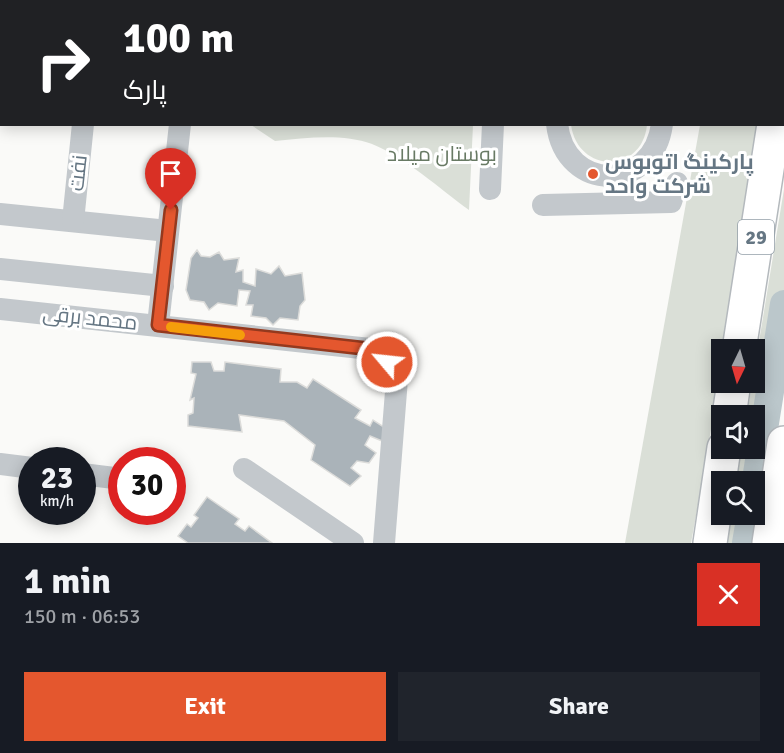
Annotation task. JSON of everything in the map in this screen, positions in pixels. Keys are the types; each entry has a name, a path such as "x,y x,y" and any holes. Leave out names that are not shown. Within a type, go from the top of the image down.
{"highway":[{"name":"29","path":"741,339 774,126"},
{"path":"773,533 784,444"},
{"path":"710,543 722,459"}],"street":[{"name":"نفت","path":"73,221 83,126"},
{"path":"158,325 180,126"},
{"path":"490,189 493,126"},
{"path":"558,126 559,139 567,155 580,167 596,175 613,176 628,173 642,165 653,153 660,138 662,126"},
{"path":"595,204 596,175"},
{"path":"543,205 670,202 677,183"},
{"path":"0,214 168,231"},
{"name":"محمد برقی","path":"0,269 163,286"},
{"name":"محمد برقی","path":"0,309 370,349 387,362 397,379 384,543"},
{"path":"0,464 18,466"},
{"path":"244,469 353,543"}],"green space":[{"name":"بوستان میلاد","path":"252,126 473,126 469,210 410,165 372,144 336,137 275,141"},
{"path":"572,126 647,126 643,141 634,153 610,162 585,153 576,141"},
{"path":"700,126 760,126 726,339 711,339 711,393 717,393 715,405 711,405 711,427 691,543 625,543"},
{"path":"784,189 784,340 765,453 765,405 749,405 751,393 765,393 765,339 759,339"},
{"path":"740,459 764,459 762,471 738,471"},
{"path":"729,525 753,525 750,543 726,543"}],"building":[{"path":"197,250 201,256 210,257 219,252 224,260 239,258 236,272 243,270 243,282 255,286 256,269 271,274 279,266 285,276 302,273 305,300 300,306 298,320 280,318 273,325 266,318 251,316 253,305 246,305 250,291 239,290 237,306 218,303 209,310 204,302 190,300 186,290 191,258"},
{"path":"192,362 211,362 214,371 224,371 225,362 281,369 280,382 297,382 307,388 313,379 361,410 355,418 370,426 373,420 387,429 382,441 370,436 365,445 376,453 369,463 357,461 351,468 361,476 350,486 311,460 315,445 284,421 239,415 242,432 188,426 188,415 193,413 194,398 190,400 196,374 191,373"},
{"path":"207,497 239,519 235,524 245,531 249,526 272,543 188,543 178,536 187,524 191,527 198,518 194,515"}],"waterway":[{"path":"757,471 784,304"},
{"path":"746,543 749,525"}],"slow traffic":[{"path":"171,327 240,335"}],"place":[{"name":"پارکینگ اتوبوس شرکت واحد","path":"593,174"}],"route":[{"path":"171,210 158,325 370,349 387,362"}]}
